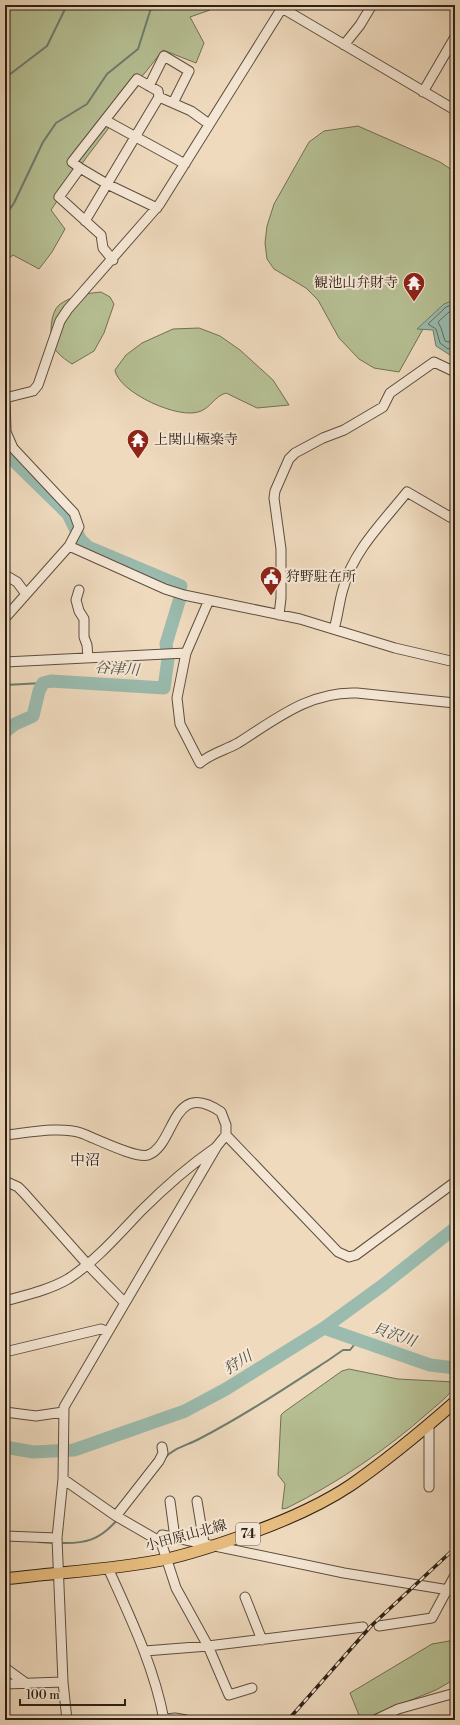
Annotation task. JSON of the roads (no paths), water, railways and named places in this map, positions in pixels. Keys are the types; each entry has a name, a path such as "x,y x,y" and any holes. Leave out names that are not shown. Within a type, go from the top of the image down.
{"main road":[{"name":"小田原山北線","path":"5,1579 58,1572 108,1568 167,1559 216,1545 287,1520 351,1485 429,1425 455,1402"}],"street":[{"path":"344,44 360,25 372,5"},
{"path":"5,618 69,546 79,527 74,513 13,448 6,432 5,398 34,391 38,384 60,321 68,309 113,260 157,208 282,8 455,110"},
{"path":"423,92 455,37"},
{"path":"149,86 164,56 189,70 173,103"},
{"path":"85,221 107,184 135,138 159,97 158,91 137,80 72,162 107,184 157,208"},
{"path":"159,97 190,111 210,124"},
{"path":"105,120 135,138 185,164"},
{"path":"80,168 60,197 101,235 103,248 113,260"},
{"path":"278,615 281,598 281,549 274,498 275,491 290,459 295,453 323,438 344,430 383,407 390,393 434,362 455,372"},
{"path":"334,629 343,589 356,558 366,542 407,492 450,517 455,512"},
{"path":"69,546 165,589 184,595 278,615 334,629 395,648 455,662"},
{"path":"5,575 17,582 26,594"},
{"path":"79,590 76,600 79,611 84,619 84,637 87,645 88,658"},
{"path":"209,600 186,653 177,698 180,724 200,763 206,758 237,744 274,718 316,699 332,695 357,693 455,703"},
{"path":"5,662 186,653"},
{"path":"5,1135 69,1130 142,1156 153,1152 184,1106 191,1103 204,1104 221,1112 226,1125 226,1135 217,1146 64,1407 63,1479 57,1538 63,1682 67,1720"},
{"path":"226,1135 338,1252 349,1257 356,1255 455,1182"},
{"path":"5,1301 53,1287 68,1279 88,1265 143,1210 201,1158 217,1146"},
{"path":"5,1181 18,1187 24,1193 125,1304"},
{"path":"5,1352 101,1329 108,1332"},
{"path":"5,1412 36,1416 64,1412"},
{"path":"429,1425 429,1487"},
{"path":"116,1516 159,1461 163,1453 162,1447"},
{"path":"63,1479 116,1516 161,1542 176,1588 208,1646 229,1694 252,1688"},
{"path":"170,1501 175,1538"},
{"path":"197,1501 204,1543"},
{"path":"158,1541 162,1535 216,1545 228,1550 344,1573 451,1590"},
{"path":"5,1536 57,1538"},
{"path":"108,1568 145,1651 159,1694 164,1720"},
{"path":"379,1626 432,1618 451,1590 455,1575"},
{"path":"245,1597 262,1640"},
{"path":"145,1651 208,1646 363,1627"},
{"path":"5,1668 27,1684"},
{"path":"5,1684 63,1682"},
{"path":"375,1720 398,1710 455,1693"},
{"path":"160,1720 175,1718 186,1720"}],"water":[{"path":"454,300 455,347 450,355 436,346 433,330 417,329 444,304"}],"waterway":[{"path":"5,78 47,46 67,5"},
{"path":"5,216 14,203 43,142 56,123 87,104 107,74 138,49 152,5"},
{"name":"谷津川","path":"5,447 15,462 68,514 80,539 88,547 181,586"},
{"name":"谷津川","path":"5,732 15,724 33,716 39,691 43,683 51,681 164,688 168,659 166,644 180,598"},
{"path":"5,685 43,683"},
{"name":"狩川","path":"5,1447 33,1452 74,1450 185,1411 226,1389 324,1328 383,1285 455,1228"},
{"name":"貝沢川","path":"324,1328 430,1365 455,1368"},
{"path":"165,1458 176,1449 199,1439 249,1411 343,1350 350,1350 358,1340"},
{"path":"60,1543 77,1543 92,1539 111,1527 117,1520"},
{"path":"38,1542 55,1543"}],"railway":[{"path":"288,1720 371,1626 455,1548"}],"place":[{"name":"観池山弁財寺","path":"414,302"},
{"name":"上関山極楽寺","path":"138,460"},
{"name":"狩野駐在所","path":"271,596"}],"district":[{"name":"中沼","path":"85,1160"}]}
